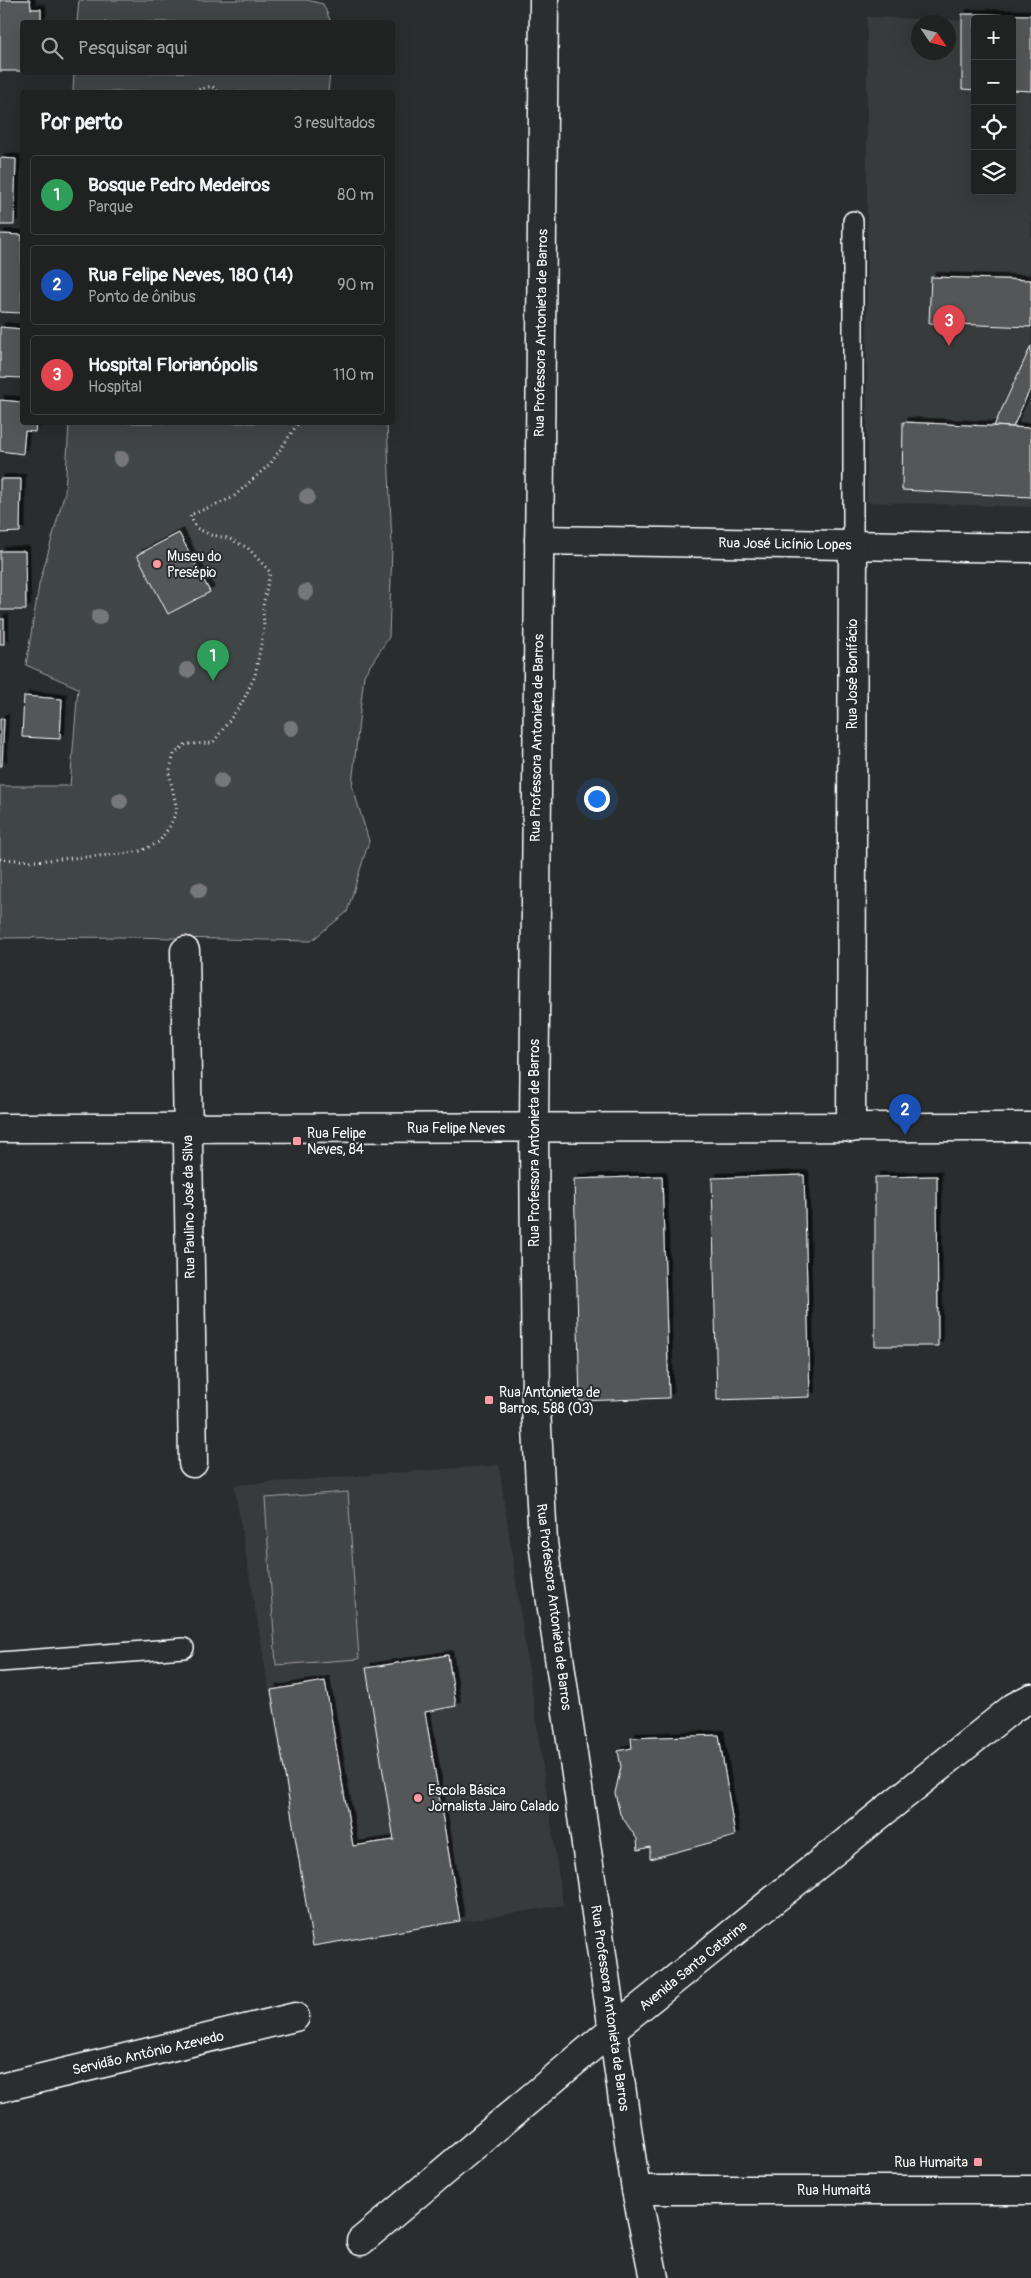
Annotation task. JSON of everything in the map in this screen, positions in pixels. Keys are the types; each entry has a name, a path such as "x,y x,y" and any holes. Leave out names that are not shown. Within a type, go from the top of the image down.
{"street":[{"name":"Rua Professora Antonieta de Barros","path":"544,0 534,1128 535,1372 543,1542 636,2190 654,2278"},
{"name":"Rua José Licínio Lopes","path":"539,540 1031,548"},
{"name":"Rua José Bonifácio","path":"851,1128 853,545"},
{"name":"Rua Paulino José da Silva","path":"185,951 192,1463"},
{"name":"Rua Felipe Neves","path":"0,1128 1031,1127"},
{"name":"Avenida Santa Catarina","path":"361,2241 614,2029 1014,1708 1031,1698"},
{"name":"Servidão Antônio Azevedo","path":"0,2088 295,2017"},
{"name":"Rua Humaitá","path":"636,2190 1031,2190"}],"lane":[{"name":"Rua José Bonifácio","path":"853,221 853,545"},
{"path":"0,1662 184,1648"}],"path":[{"path":"197,90 212,86 216,90"},
{"path":"0,859 35,861 140,851 159,842 170,826 176,810 169,773 174,754 186,744 213,743 242,703 255,676 264,628 263,606 270,572 248,548 228,538 211,535 196,528 190,515 232,498 271,463 297,425"}],"shaded area":[{"path":"79,0 307,0 323,4 330,20 77,20"},
{"path":"867,17 911,19 911,60 956,60 956,20 971,21 971,195 1016,195 1016,22 1031,23 1031,507 867,502"},
{"path":"74,75 330,75 328,90 73,90"},
{"path":"69,425 387,425 392,547 389,637 364,675 352,785 369,841 347,912 311,941 129,937 0,938 0,786 70,786 78,688 26,665 39,585 65,492"},
{"name":"Escola Básica Jornalista Jairo Calado","path":"499,1465 563,1905 313,1946 234,1485"},
{"path":"348,1492 359,1659 276,1665 265,1498"}],"building":[{"path":"0,0 30,0 31,9 41,9 41,20 20,20 20,71 0,71"},
{"path":"962,14 1031,15 1031,91 1016,90 1016,15 971,15 971,90 962,89"},
{"path":"0,158 16,159 14,225 0,225"},
{"path":"0,234 20,235 20,313 0,312"},
{"path":"931,277 1031,280 1031,327 929,323"},
{"path":"0,327 20,329 20,378 0,377"},
{"path":"1031,346 1031,387 1013,427 994,426"},
{"path":"0,400 20,402 20,425 36,425 35,432 25,431 23,454 0,451"},
{"path":"903,422 1031,428 1031,497 902,490"},
{"path":"0,479 21,479 20,532 0,533"},
{"path":"179,533 210,592 168,614 137,555"},
{"path":"0,551 25,551 26,610 0,610"},
{"path":"0,619 4,619 4,644 0,644"},
{"path":"24,696 62,699 60,739 22,737"},
{"path":"0,719 4,719 2,766 0,766"},
{"path":"804,1175 810,1397 717,1400 712,1178"},
{"path":"662,1176 669,1398 580,1401 574,1179"},
{"path":"937,1176 938,1346 875,1346 875,1177"},
{"path":"448,1655 456,1706 425,1712 460,1921 313,1946 271,1690 325,1681 353,1846 394,1840 366,1668"},
{"path":"719,1735 735,1836 650,1859 650,1847 638,1850 637,1839 620,1814 615,1793 621,1767 618,1751 632,1748 631,1738"}],"place":[{"name":"Hospital Florianópolis","path":"949,346"},
{"name":"Museu do Presépio","path":"157,564"},
{"name":"Bosque Pedro Medeiros","path":"213,681"},
{"name":"Rua Felipe Neves, 180 (14)","path":"905,1135"},
{"name":"Rua Felipe Neves, 84","path":"297,1141"},
{"name":"Rua Antonieta de Barros, 588 (03)","path":"489,1400"},
{"name":"Escola Básica Jornalista Jairo Calado","path":"418,1798"},
{"name":"Rua Humaita","path":"978,2162"}]}
